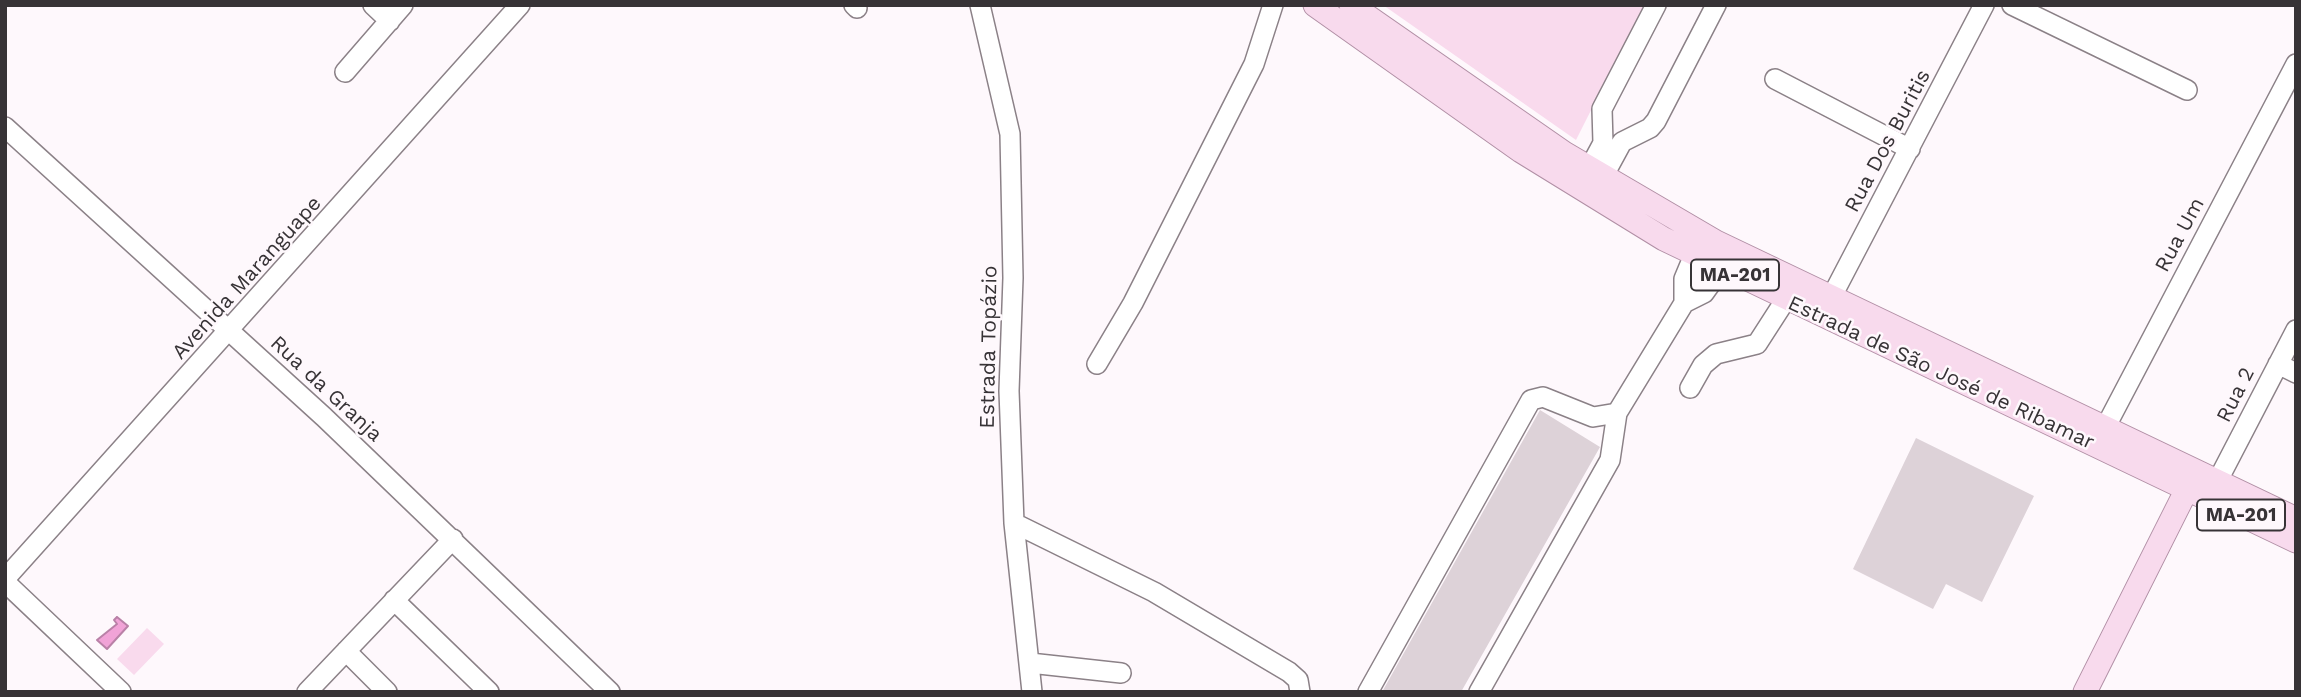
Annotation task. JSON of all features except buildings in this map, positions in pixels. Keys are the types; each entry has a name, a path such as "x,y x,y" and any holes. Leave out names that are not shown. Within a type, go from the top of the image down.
{"main road":[{"name":"Estrada de São José de Ribamar","path":"1315,5 1542,164 1621,215 1694,255 1786,299 2187,478 2217,482 2296,519"},
{"name":"Estrada de São José de Ribamar","path":"1352,5 1596,173 1716,242 2105,428 2296,541"},
{"path":"2085,692 2187,478"}],"street":[{"path":"373,5 390,21"},
{"path":"345,72 404,5"},
{"name":"Avenida Maranguape","path":"5,580 230,332 520,5"},
{"name":"Estrada Topázio","path":"980,5 1006,107 1012,158 1013,278 1009,391 1014,523 1032,692"},
{"path":"1097,364 1133,303 1254,64 1273,5"},
{"path":"1596,173 1603,144 1602,109 1656,5"},
{"path":"1596,173 1622,142 1650,128 1656,121 1716,5"},
{"name":"Rua Dos Buritis","path":"1831,298 1984,5"},
{"path":"2012,5 2187,90"},
{"name":"Rua Um","path":"2105,428 2296,64"},
{"path":"1775,79 1910,149"},
{"name":"Rua da Granja","path":"5,127 453,539 609,692"},
{"path":"1479,692 1610,460 1617,413 1684,303 1684,279 1694,255"},
{"path":"1684,303 1704,293 1722,268"},
{"path":"1690,388 1703,365 1716,354 1757,344 1786,299"},
{"name":"Rua 2","path":"2217,482 2287,368 2296,330"},
{"path":"1368,692 1531,400 1543,397 1574,412 1593,416 1617,413"},
{"path":"1014,523 1154,592 1222,632 1289,672 1298,680 1300,692"},
{"path":"307,692 453,539"},
{"path":"5,580 121,692"},
{"path":"394,600 489,692"},
{"path":"346,650 387,692"},
{"path":"1030,663 1121,673"}],"shaded area":[{"path":"1383,5 1644,5 1576,140"},
{"path":"117,617 128,626 107,649 97,640 117,624 114,620"},
{"path":"147,628 164,644 134,675 117,659"}]}
